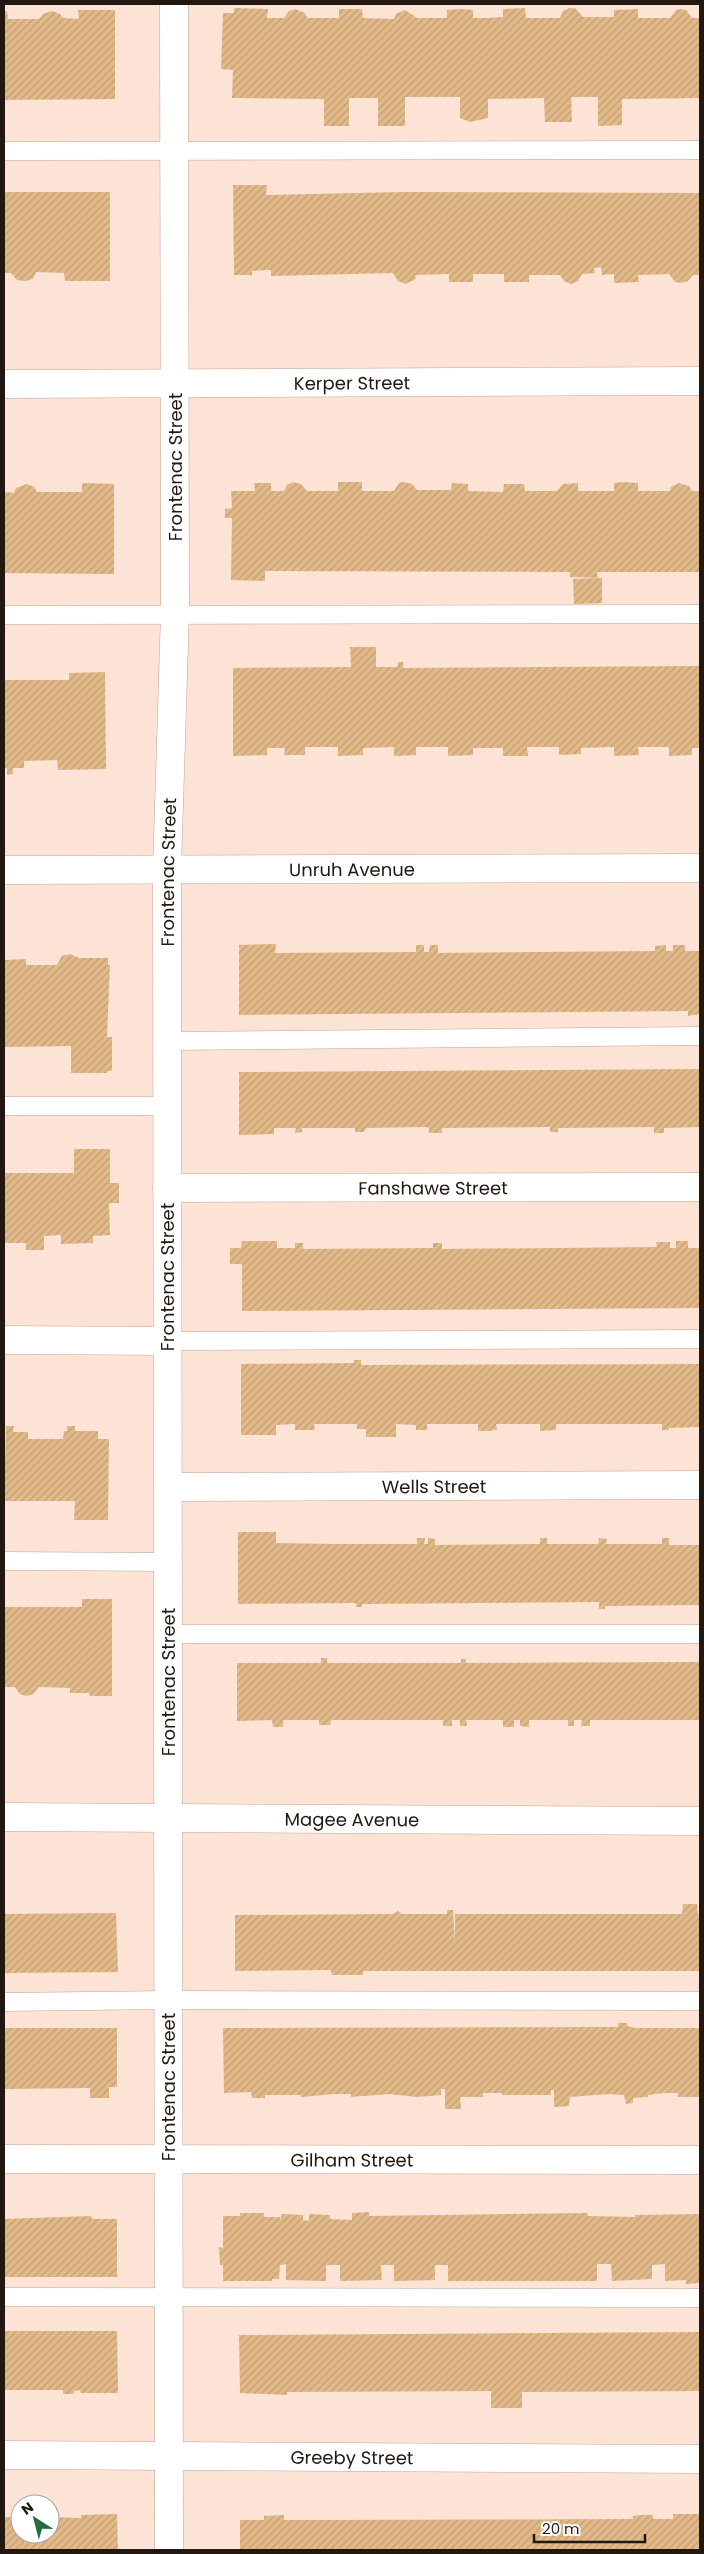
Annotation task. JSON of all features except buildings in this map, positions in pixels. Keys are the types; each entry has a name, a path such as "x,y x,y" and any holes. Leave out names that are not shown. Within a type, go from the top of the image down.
{"street":[{"name":"Frontenac Street","path":"169,2550 167,869 176,614 176,150 174,4"},
{"name":"Kerper Street","path":"4,384 700,381"},
{"name":"Unruh Avenue","path":"4,870 700,868"},
{"name":"Fanshawe Street","path":"167,1188 700,1187"},
{"path":"4,1340 167,1341"},
{"name":"Wells Street","path":"168,1487 700,1485"},
{"name":"Magee Avenue","path":"4,1817 700,1821"},
{"name":"Gilham Street","path":"4,2159 700,2160"},
{"name":"Greeby Street","path":"4,2455 700,2459"}],"lane":[{"path":"4,151 700,150"},
{"path":"4,615 700,614"},
{"path":"167,1041 700,1036"},
{"path":"4,1106 167,1106"},
{"path":"167,1341 700,1339"},
{"path":"4,1561 168,1562"},
{"path":"168,1634 700,1634"},
{"path":"4,2002 168,2000 700,2001"},
{"path":"4,2297 700,2298"}]}
